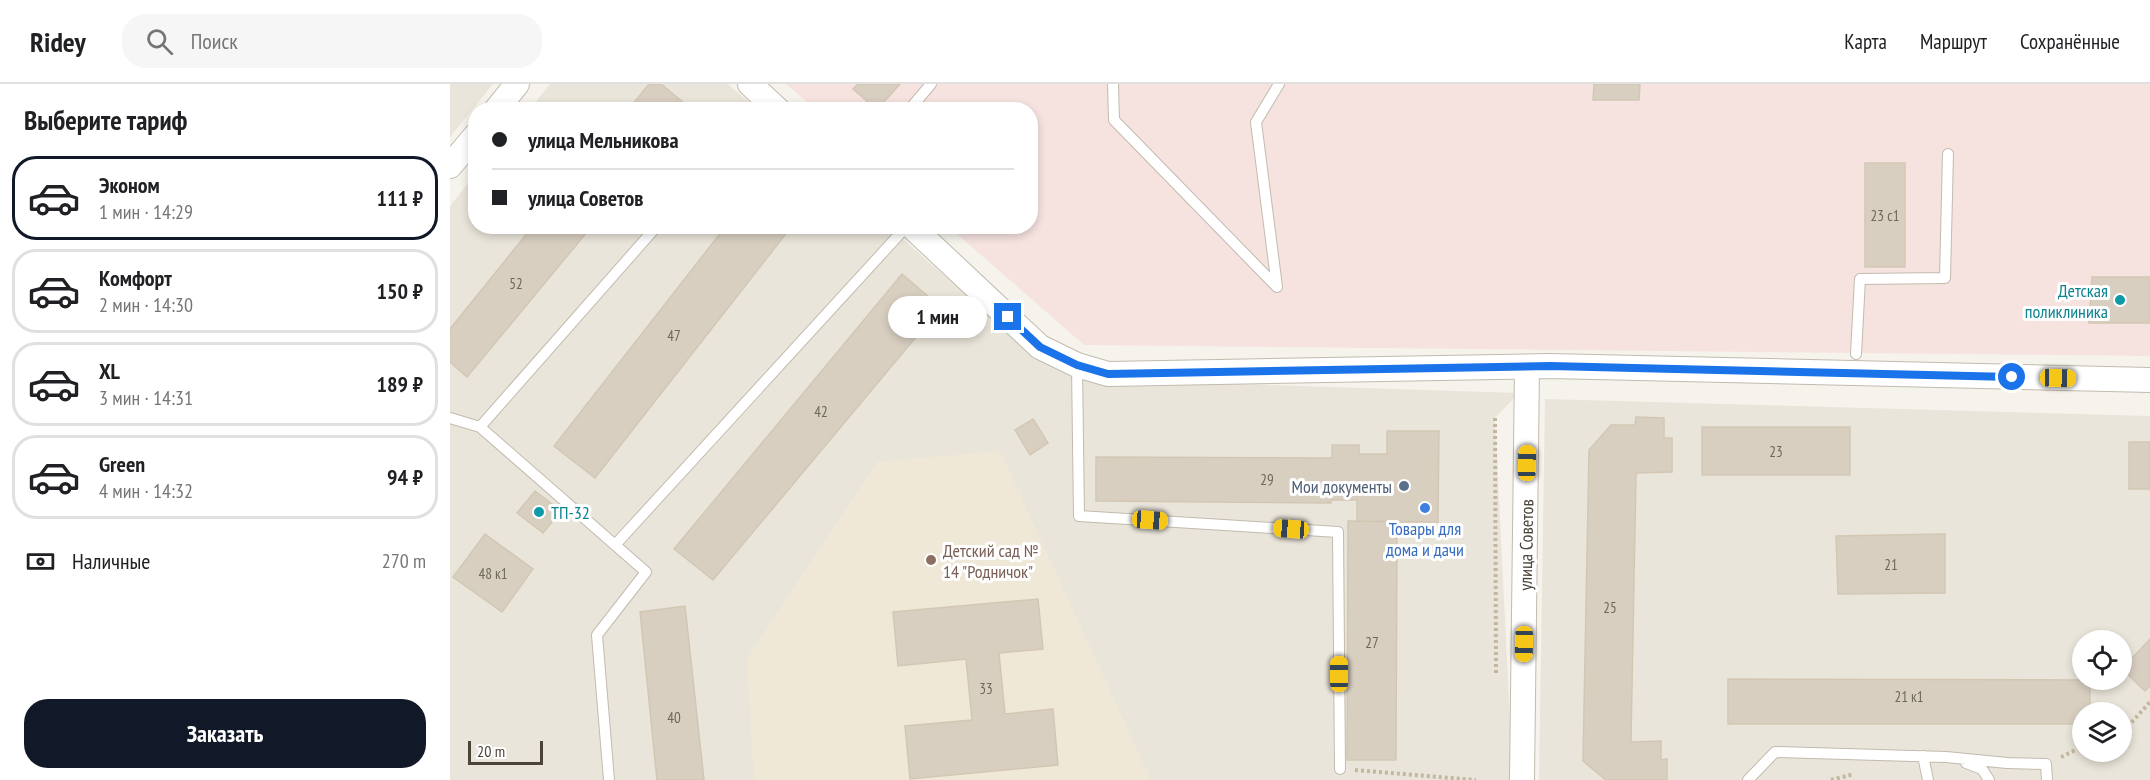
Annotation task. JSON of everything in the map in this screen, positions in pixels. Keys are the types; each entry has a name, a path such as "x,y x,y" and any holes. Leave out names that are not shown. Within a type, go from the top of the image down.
{"street":[{"path":"502,102 517,84"},
{"path":"750,84 766,102"},
{"path":"450,166 468,145"},
{"path":"918,234 1040,347 1077,365 1108,374 1527,367 2150,380"},
{"name":"улица Советов","path":"1522,780 1527,367"}],"lane":[{"path":"916,102 931,84"},
{"path":"1113,84 1114,120 1277,287 1256,122 1279,84"},
{"path":"1856,354 1860,279 1945,278 1948,154"},
{"path":"480,427 650,234"},
{"path":"615,545 902,234"},
{"path":"1077,365 1079,516 1338,532 1340,769"},
{"path":"450,418 480,427 646,572 597,635 609,780"},
{"path":"1748,780 1775,752 1946,757 2046,764 2047,780"},
{"path":"1923,756 1928,780"},
{"path":"1946,757 1982,769 1989,780"}],"path":[{"path":"1495,418 1496,675"},
{"path":"2132,722 2150,702"},
{"path":"2046,764 2072,752"},
{"path":"1340,769 1476,780"}],"shaded area":[{"path":"450,84 493,84 478,102 468,102 468,115 450,137"},
{"path":"550,84 728,84 749,102 535,102"},
{"path":"786,84 2150,84 2150,356 1084,345 957,234 1038,234 1038,102 807,102"},
{"path":"468,184 468,234 897,234 1029,350 1120,380 1519,393 1495,418 1513,780 450,780 450,206"},
{"path":"1545,399 2150,416 2150,780 1539,780"},
{"name":"Детский сад № 14 \"Родничок\"","path":"1000,451 1151,780 754,780 747,659 877,462"}],"building":[{"path":"649,84 661,84 683,102 634,102"},
{"path":"858,84 900,84 884,102 868,102 853,89"},
{"path":"1594,84 1640,84 1639,100 1593,100"},
{"path":"1865,163 1905,163 1905,267 1865,267"},
{"path":"527,234 585,234 467,377 450,362 450,329"},
{"path":"720,234 786,234 595,478 554,446"},
{"path":"902,274 941,307 713,580 674,549"},
{"name":"Детская поликлиника","path":"2092,277 2150,277 2150,323 2089,323"},
{"path":"1636,417 1664,418 1664,438 1672,438 1672,472 1636,473 1631,742 1661,741 1661,760 1667,759 1667,780 1606,780 1583,761 1589,450 1611,425 1635,425"},
{"path":"1033,419 1048,443 1030,455 1015,430"},
{"path":"1702,427 1850,427 1850,475 1702,475"},
{"path":"1387,431 1439,431 1438,522 1357,521 1357,500 1331,500 1331,503 1096,501 1096,457 1332,458 1332,445 1359,445 1359,454 1387,454"},
{"path":"2129,442 2150,442 2150,489 2129,489"},
{"name":"ТП-32","path":"535,491 561,511 543,533 517,513"},
{"path":"1348,521 1397,522 1396,760 1347,760"},
{"path":"485,534 533,569 502,612 453,577"},
{"path":"1945,534 1945,593 1838,594 1836,536"},
{"path":"1038,599 1043,649 999,653 1005,714 1053,709 1058,765 910,779 905,726 972,720 966,659 898,666 893,612"},
{"path":"685,606 704,780 657,780 640,612"},
{"path":"2150,639 2150,686 2145,691 2132,679 2132,658"},
{"path":"1728,679 2072,680 2072,690 2090,690 2090,702 2072,702 2072,724 1728,724"}],"place":[{"name":"Детская поликлиника","path":"2120,300"},
{"name":"Мои документы","path":"1404,486"},
{"name":"Товары для дома и дачи","path":"1425,508"},
{"name":"ТП-32","path":"539,512"},
{"name":"Детский сад № 14 \"Родничок\"","path":"931,560"}],"route":[{"path":"1008,317 1040,347 1077,365 1108,374 1550,366 2012,377"}]}
